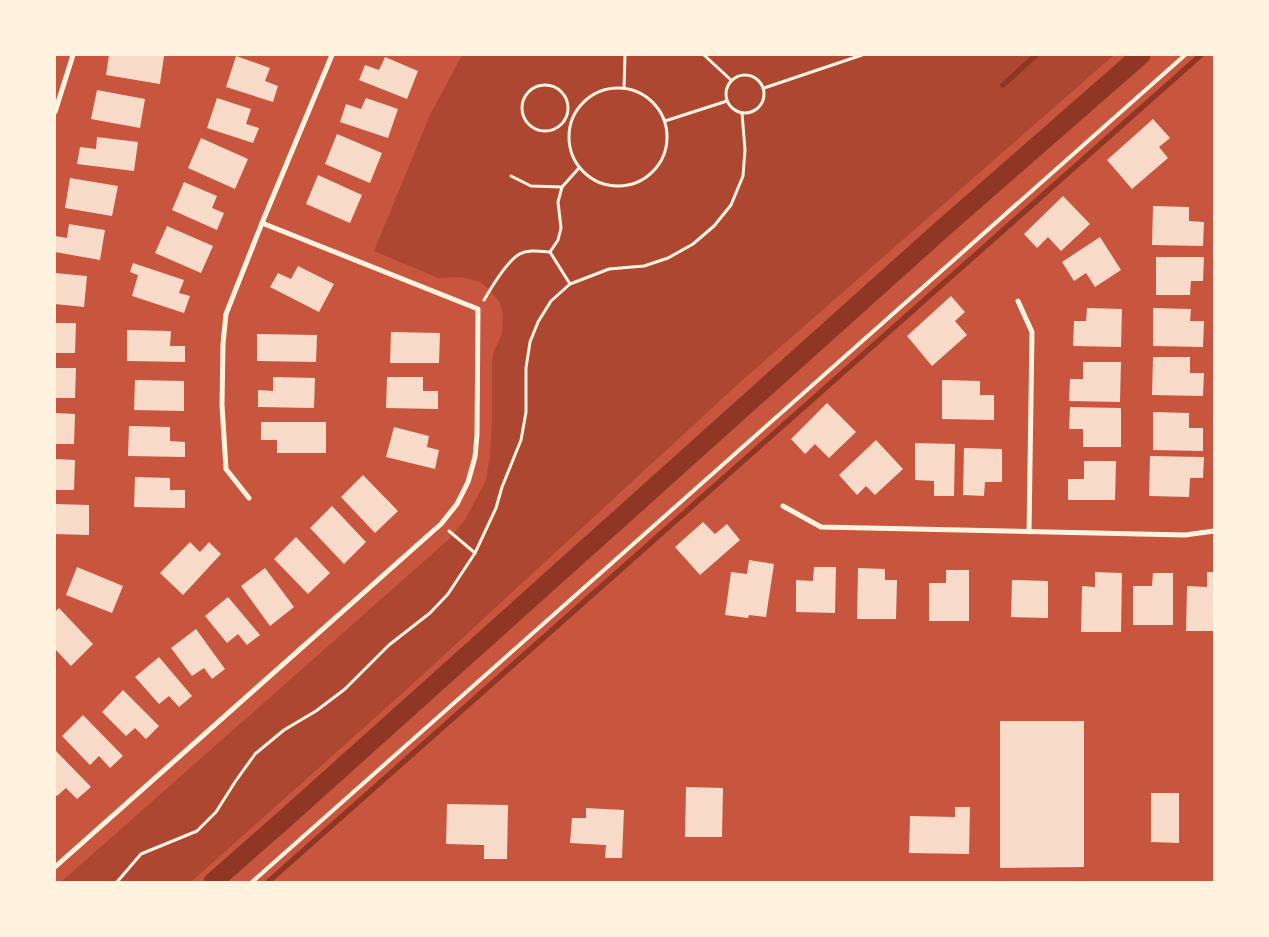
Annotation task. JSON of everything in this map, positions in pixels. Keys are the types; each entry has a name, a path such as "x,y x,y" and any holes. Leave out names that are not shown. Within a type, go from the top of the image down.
{"street":[{"path":"55,112 73,55"},
{"path":"249,498 226,469 222,405 223,344 226,314 332,55"},
{"path":"55,867 441,524 457,504 468,482 475,457 477,435 478,309 262,223"},
{"path":"1018,301 1032,332 1029,532"},
{"path":"783,506 821,527 1186,534 1214,531"}],"lane":[{"path":"252,882 1185,55"}],"path":[{"path":"624,88 625,55"},
{"path":"704,55 731,80"},
{"path":"764,88 862,55"},
{"path":"743,75 750,75 761,82 764,88 763,101 755,111 748,113 736,111 727,101 726,90 731,80 743,75"},
{"path":"539,86 550,86 563,93 567,100 567,114 560,126 554,129 545,131 535,128 528,122 524,114 524,100 531,91 539,86"},
{"path":"624,88 633,89 649,98 656,105 665,121 667,142 663,157 656,169 644,179 625,186 613,186 602,183 579,168 573,157 569,142 570,128 580,105 596,93 605,89 624,88"},
{"path":"665,121 727,101"},
{"path":"567,114 574,116"},
{"path":"550,252 558,240 560,228 558,202 562,187 579,168"},
{"path":"511,176 532,186 562,187"},
{"path":"478,309 495,282 518,255 528,251 550,252"},
{"path":"550,252 570,284"},
{"path":"441,524 475,554"}],"shaded area":[{"path":"462,55 1114,55 737,385 405,691 191,882 61,882 448,540 465,520 486,480 492,422 492,362 494,351 502,334 503,315 500,303 490,290 480,282 461,277 438,278 374,251 430,115"}],"building":[{"path":"109,55 164,56 160,84 106,75"},
{"path":"236,56 270,68 265,81 278,86 273,102 226,87"},
{"path":"385,57 418,71 407,99 359,80 365,65 379,70"},
{"path":"97,90 145,99 140,128 91,119"},
{"path":"217,98 251,109 246,124 259,128 253,143 207,128"},
{"path":"366,98 398,109 388,138 340,122 346,104 361,109"},
{"path":"1153,119 1170,138 1159,147 1168,158 1132,189 1107,160"},
{"path":"337,134 382,153 370,183 325,164"},
{"path":"97,137 138,142 134,171 77,164 80,147 96,149"},
{"path":"201,138 248,159 235,189 188,168"},
{"path":"318,175 362,195 350,223 306,204"},
{"path":"70,178 118,186 112,216 65,208"},
{"path":"184,182 217,196 212,208 224,213 217,230 172,210"},
{"path":"1063,196 1090,224 1061,251 1048,237 1037,248 1024,234"},
{"path":"1153,206 1189,207 1189,221 1204,222 1203,246 1152,245"},
{"path":"69,224 105,230 100,260 55,252 55,236 67,238"},
{"path":"167,226 213,246 201,273 155,253"},
{"path":"1100,237 1121,270 1095,287 1086,273 1074,281 1062,262"},
{"path":"1156,257 1204,257 1203,281 1191,281 1190,295 1156,295"},
{"path":"133,263 184,280 179,293 190,296 184,313 132,296 138,275 130,272"},
{"path":"298,266 334,284 319,312 270,287 278,273 291,279"},
{"path":"55,273 87,276 84,307 55,304"},
{"path":"951,296 965,312 955,321 967,335 932,366 907,336"},
{"path":"1087,308 1122,309 1121,347 1073,346 1074,321 1086,321"},
{"path":"1153,308 1191,309 1190,321 1204,321 1203,347 1153,346"},
{"path":"55,323 76,323 75,353 55,353"},
{"path":"127,330 171,331 170,346 185,346 185,362 127,361"},
{"path":"391,332 440,333 439,363 390,363"},
{"path":"257,334 317,335 316,362 257,361"},
{"path":"1153,357 1190,357 1190,373 1204,373 1203,396 1152,395"},
{"path":"1083,362 1121,362 1120,402 1069,401 1070,379 1083,379"},
{"path":"55,368 76,368 75,398 55,398"},
{"path":"273,377 315,378 314,408 258,407 258,390 273,391"},
{"path":"387,377 423,377 423,391 438,391 438,409 386,408"},
{"path":"135,380 184,381 184,411 134,410"},
{"path":"942,380 980,381 980,395 994,395 994,420 942,419"},
{"path":"827,403 856,432 829,458 815,444 805,454 791,439"},
{"path":"1070,407 1121,408 1121,447 1083,447 1083,429 1069,429"},
{"path":"1153,412 1189,413 1189,428 1203,428 1203,451 1153,450"},
{"path":"55,413 75,414 74,444 55,444"},
{"path":"261,422 326,422 326,453 277,453 277,440 261,440"},
{"path":"129,426 170,427 170,441 185,442 185,457 128,456"},
{"path":"394,427 429,436 427,447 439,450 435,469 386,457"},
{"path":"876,440 903,469 875,495 866,486 857,495 839,475"},
{"path":"915,443 955,444 954,496 934,496 934,481 915,480"},
{"path":"964,448 1002,449 1002,482 985,482 984,496 963,495"},
{"path":"1150,456 1204,457 1203,478 1190,478 1189,497 1149,496"},
{"path":"55,459 75,460 74,490 55,490"},
{"path":"1084,461 1116,461 1115,500 1068,500 1068,479 1084,479"},
{"path":"363,475 398,511 375,533 341,497"},
{"path":"135,477 170,478 170,490 185,490 185,508 134,507"},
{"path":"55,504 89,505 89,535 55,534"},
{"path":"332,506 366,542 344,564 310,528"},
{"path":"703,522 715,534 727,524 740,540 700,575 675,547"},
{"path":"296,537 330,573 308,594 274,559"},
{"path":"190,542 200,552 209,542 221,554 183,595 160,573"},
{"path":"749,560 774,564 766,617 749,615 748,618 725,615 731,572 747,574"},
{"path":"77,567 123,586 112,613 66,595"},
{"path":"814,567 836,567 835,613 796,612 796,580 813,581"},
{"path":"265,568 294,607 270,626 241,586"},
{"path":"858,568 885,569 885,580 897,580 896,619 857,619"},
{"path":"946,570 969,570 969,621 929,621 929,583 946,583"},
{"path":"1095,572 1122,573 1121,632 1081,632 1082,586 1095,587"},
{"path":"1207,572 1214,572 1214,631 1186,631 1187,586 1207,587"},
{"path":"1153,573 1173,573 1173,625 1133,625 1133,586 1152,586"},
{"path":"1012,580 1048,581 1048,618 1011,617"},
{"path":"228,597 260,635 247,645 238,634 227,643 205,616"},
{"path":"59,608 93,644 71,666 55,649 55,612"},
{"path":"196,629 225,669 212,679 204,668 192,676 171,648"},
{"path":"159,657 192,696 179,707 169,696 159,704 135,677"},
{"path":"123,690 159,726 146,739 135,728 126,736 102,712"},
{"path":"83,715 123,756 110,768 99,756 90,765 62,736"},
{"path":"1000,721 1084,721 1084,867 1000,868"},
{"path":"55,750 91,787 77,799 66,788 57,796 55,794"},
{"path":"686,787 723,788 722,837 685,837"},
{"path":"1151,793 1179,793 1179,843 1151,842"},
{"path":"447,804 508,805 507,859 484,859 484,845 446,844"},
{"path":"955,807 970,807 969,854 909,853 910,816 955,817"},
{"path":"586,808 624,810 622,858 605,858 606,845 570,843 572,818 586,818"}],"waterway":[{"path":"1003,85 1036,55"},
{"path":"213,882 941,230 1141,55"},
{"path":"268,882 1201,55"}]}
